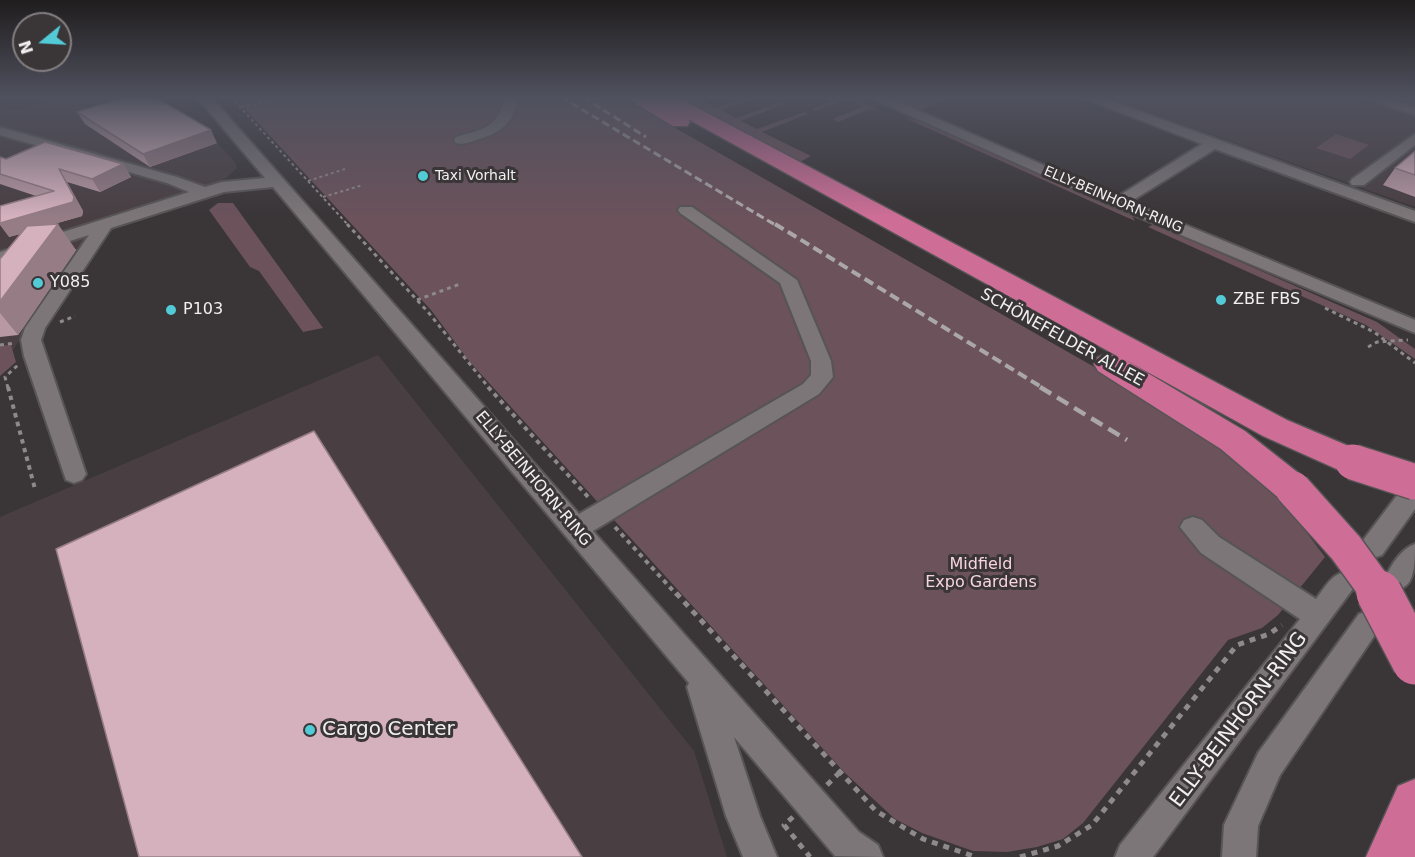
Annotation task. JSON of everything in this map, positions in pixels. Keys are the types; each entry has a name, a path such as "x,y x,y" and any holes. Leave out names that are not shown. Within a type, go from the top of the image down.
{"highway":[{"name":"SCHÖNEFELDER ALLEE","path":"705,137 1172,400 1233,440 1293,489 1343,544 1374,585 1397,623 1415,662"},
{"name":"SCHÖNEFELDER ALLEE","path":"737,137 1248,414 1413,489"},
{"path":"1391,857 1415,802"}],"street":[{"path":"38,137 172,180 205,193"},
{"name":"ELLY-BEINHORN-RING","path":"238,137 696,671 857,853"},
{"path":"461,140 469,137"},
{"name":"ELLY-BEINHORN-RING","path":"959,137 1351,302 1414,336"},
{"path":"1198,137 1415,217"},
{"path":"1231,137 1415,203"},
{"path":"1358,183 1415,138"},
{"path":"1118,203 1214,143"},
{"path":"0,258 222,187 244,174 247,167 240,150 244,144"},
{"path":"222,187 277,182"},
{"path":"575,529 811,389 822,376 820,361 788,280 686,210"},
{"path":"74,474 34,356 31,340 35,328 104,226"},
{"path":"1372,547 1413,489"},
{"path":"1193,527 1210,545 1309,610"},
{"path":"1398,578 1415,555"},
{"name":"ELLY-BEINHORN-RING","path":"1132,857 1309,610 1345,582"},
{"path":"1239,857 1241,825 1269,764 1369,623"},
{"path":"696,671 724,749 747,831 760,857"}],"path":[{"path":"268,137 417,300 470,367 876,811 901,830 931,845 976,857"},
{"path":"308,181 345,169"},
{"path":"323,197 363,185"},
{"path":"417,300 460,284"},
{"path":"1368,347 1377,342 1414,336"},
{"path":"0,345 15,343"},
{"path":"21,362 5,377 35,489"},
{"path":"1020,857 1039,854 1072,841 1092,825 1237,645 1269,634 1309,610"},
{"path":"784,825 810,857"}],"shaded area":[{"path":"0,137 207,137 217,143 235,162 237,168 226,178 197,191 102,220 0,369"},
{"path":"1220,137 1415,137 1415,207"},
{"path":"378,355 694,751 727,857 0,857 0,517"}],"green space":[{"name":"Midfield Expo Gardens","path":"271,137 691,137 1182,417 1251,470 1290,510 1325,557 1278,615 1262,628 1228,640 1083,823 1063,839 1037,847 1007,852 973,851 922,833 895,819 845,773 469,361 431,310"},
{"path":"753,137 772,137 811,156 800,162"},
{"path":"947,137 957,137 1131,214 1135,221"},
{"path":"1332,137 1345,137 1369,145 1350,159 1316,148"},
{"path":"218,203 233,203 323,328 303,332 259,271 250,267 209,210"},
{"path":"1159,226 1377,322 1415,349 1415,359 1366,325 1148,227"},
{"path":"11,345 16,362 0,376 0,346"}],"building":[{"path":"116,137 191,137 143,154"},
{"path":"45,142 123,164 92,179 59,169 74,197 73,202 0,223 0,206 54,191 0,174 0,157 6,159"},
{"path":"1415,151 1415,175 1395,168"},
{"path":"58,224 0,302 0,259 27,226"},
{"name":"Cargo Center","path":"314,431 582,857 139,857 56,549"}],"railway":[{"path":"628,137 777,226"},
{"path":"775,224 1043,388"},
{"path":"1040,387 1127,440"}],"place":[{"name":"Taxi Vorhalt","path":"423,176"},
{"name":"Y085","path":"38,283"},
{"name":"ZBE FBS","path":"1221,300"},
{"name":"P103","path":"171,310"},
{"name":"Cargo Center","path":"310,730"}]}
